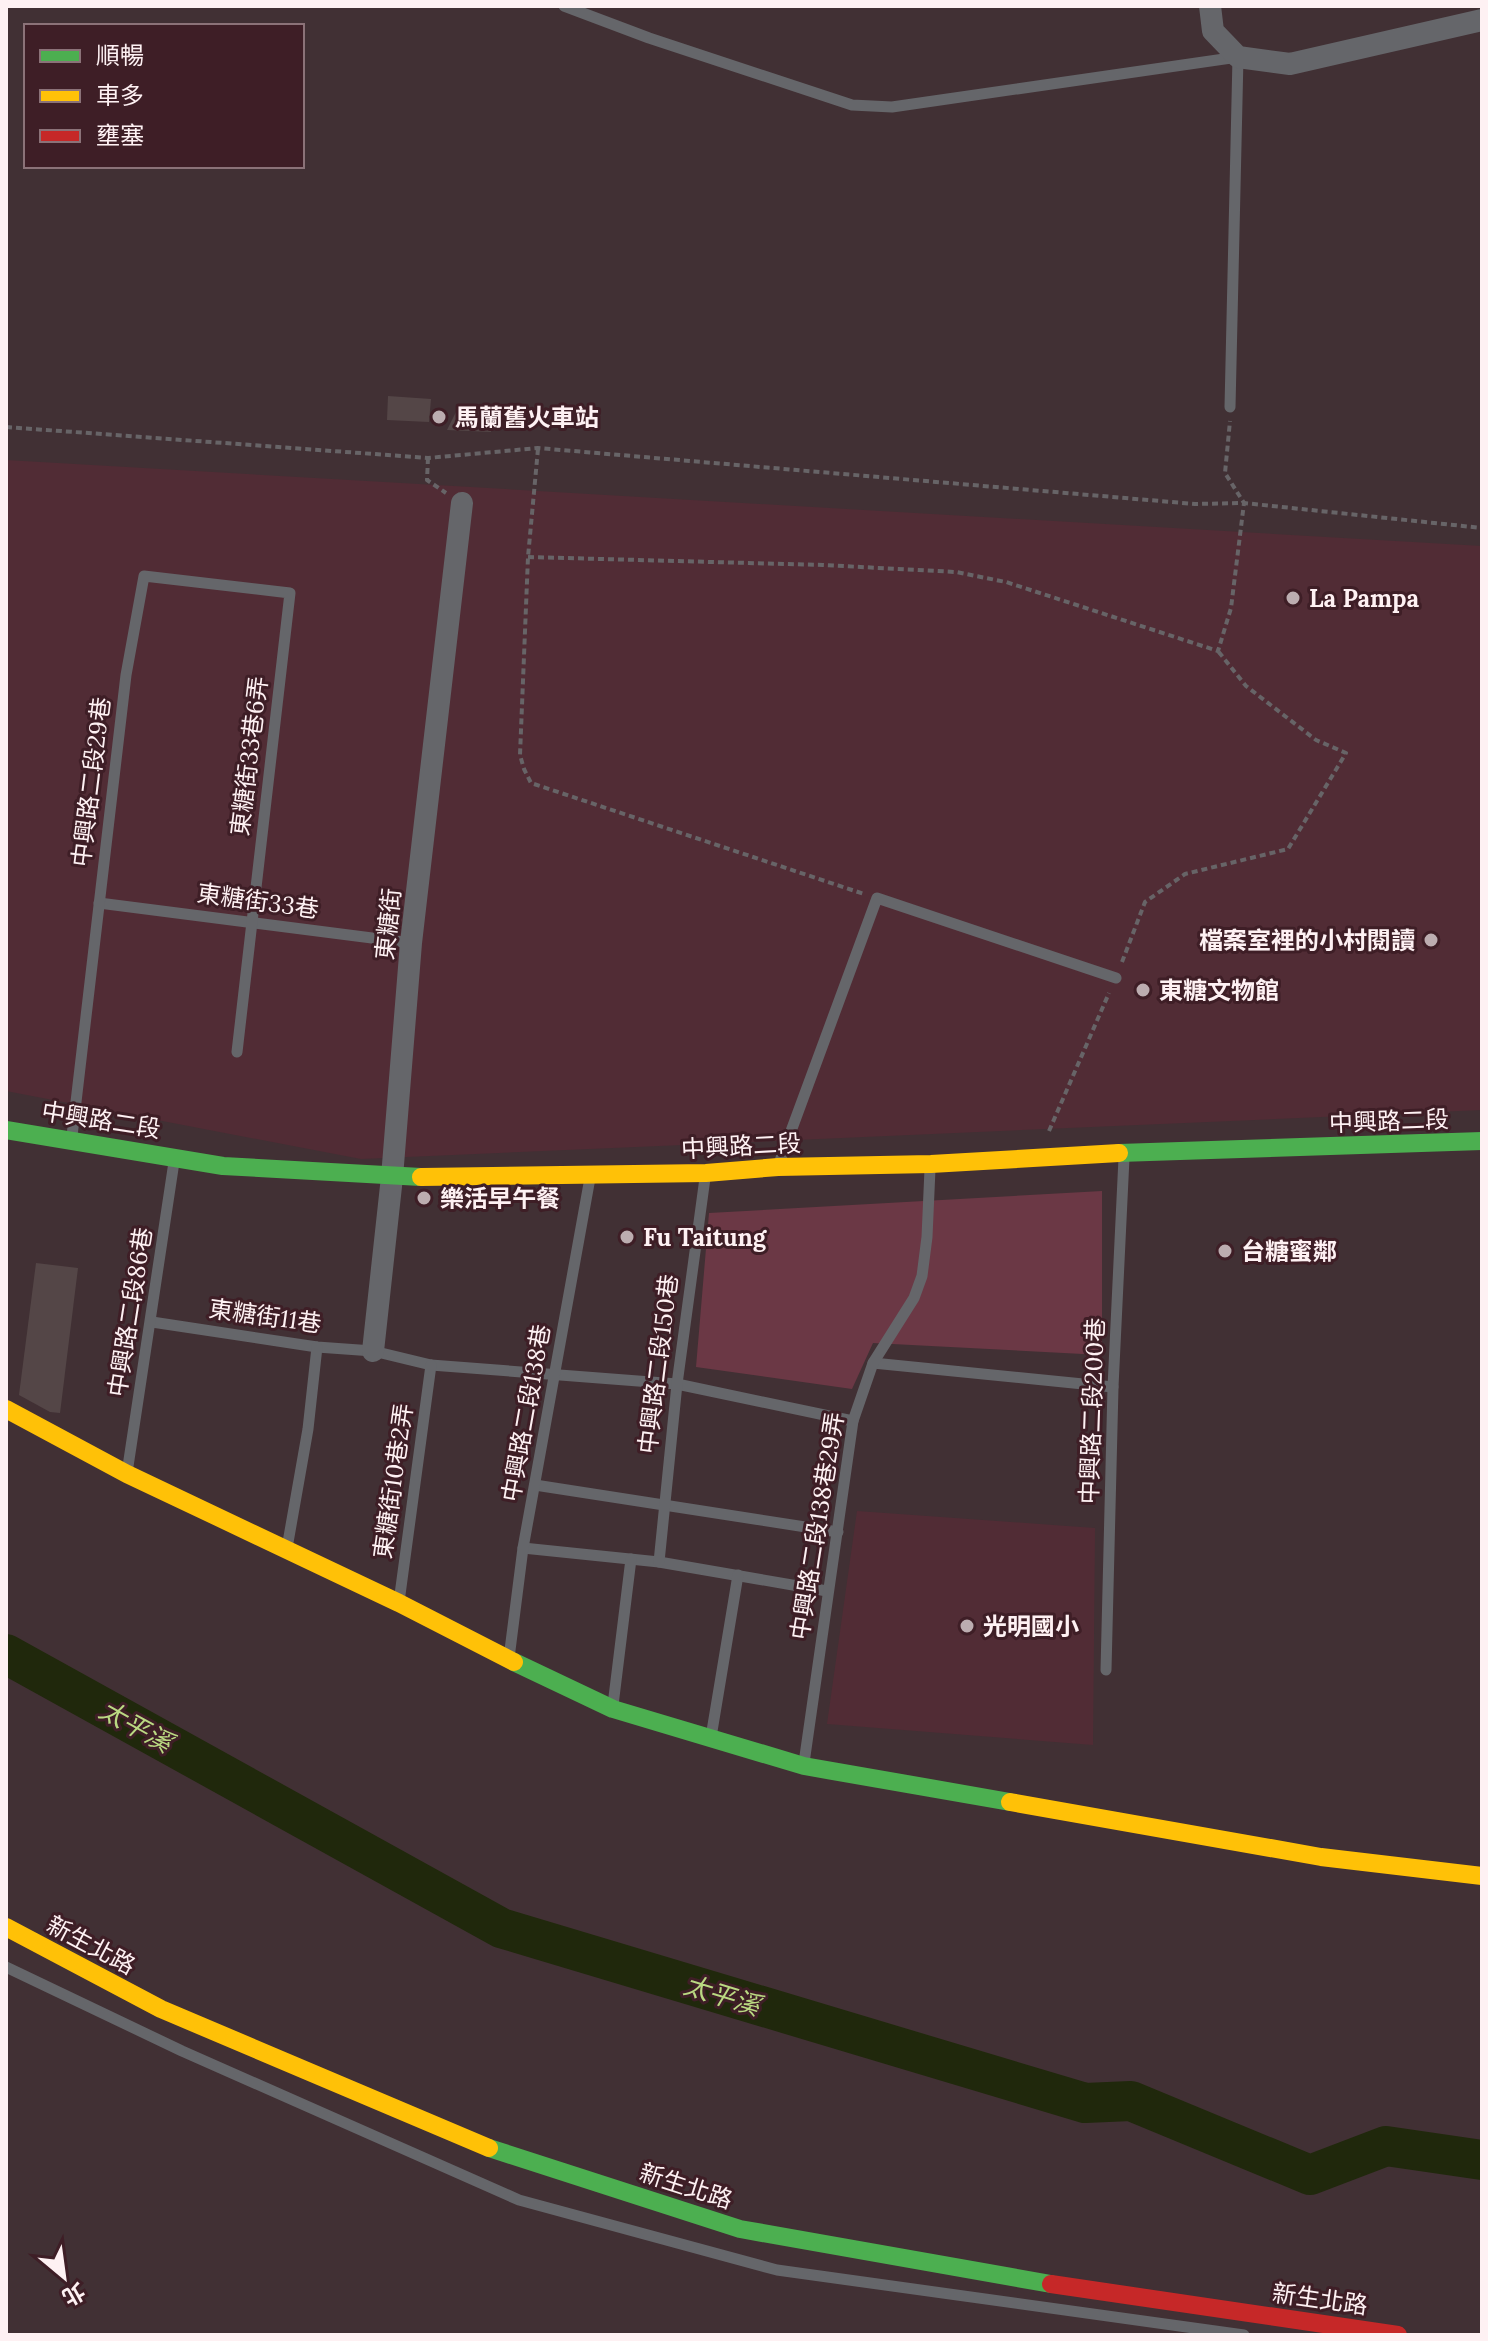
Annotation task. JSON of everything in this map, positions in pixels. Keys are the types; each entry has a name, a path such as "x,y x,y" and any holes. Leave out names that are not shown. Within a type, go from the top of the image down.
{"street":[{"path":"1210,6 1213,31 1238,57 1290,64 1482,20"},
{"name":"東糖街","path":"373,1351 392,1177 411,943 462,503"},
{"name":"中興路二段","path":"6,1130 223,1166 392,1177 706,1173 778,1167 931,1164 1124,1153 1482,1141"},
{"path":"6,1409 127,1474 613,1709 804,1766 1321,1857 1482,1876"},
{"name":"新生北路","path":"6,1927 161,2009 472,2142 740,2229 1027,2281 1398,2335"}],"lane":[{"path":"564,6 649,38 862,106 892,107 1238,57 1230,407"},
{"name":"中興路二段29巷","path":"71,1140 126,675 144,576 290,593"},
{"name":"東糖街33巷6弄","path":"237,1052 290,593"},
{"path":"778,1167 877,898 1116,978"},
{"name":"東糖街33巷","path":"99,903 411,943"},
{"name":"中興路二段200巷","path":"1106,1670 1113,1387 1124,1153"},
{"name":"中興路二段86巷","path":"127,1474 175,1156"},
{"name":"中興路二段138巷29弄","path":"804,1766 853,1421 873,1363 914,1298 922,1276 931,1164"},
{"name":"中興路二段150巷","path":"659,1562 677,1384 706,1173"},
{"name":"中興路二段138巷","path":"509,1660 523,1548 591,1174"},
{"name":"東糖街11巷","path":"152,1322 317,1347 373,1351 431,1365 677,1384 853,1421"},
{"path":"286,1550 308,1429 317,1347"},
{"path":"873,1363 1113,1387"},
{"name":"東糖街10巷2弄","path":"399,1603 431,1365"},
{"path":"535,1485 838,1532"},
{"path":"523,1548 659,1562 827,1591"},
{"path":"613,1709 631,1559"},
{"path":"711,1740 738,1575"},
{"path":"6,1967 182,2051 519,2200 777,2270 1244,2335"}],"path":[{"path":"1218,651 1231,608 1244,503 1225,473 1230,407"},
{"path":"6,427 428,458 538,448 1195,504 1244,503 1482,528"},
{"path":"538,448 528,557 520,755 531,783 877,898"},
{"path":"428,458 427,480 462,503"},
{"path":"528,557 823,565 956,572 1006,582 1218,651 1246,686 1316,740 1346,753 1288,849 1185,874 1145,902 1116,978 1038,1157"}],"shaded area":[{"path":"6,460 1482,546 1482,1110 361,1159 6,1091"},
{"path":"1102,1191 1102,1355 873,1343 852,1389 696,1367 709,1213"},
{"name":"光明國小","path":"857,1511 1095,1528 1093,1745 827,1724"}],"building":[{"path":"388,396 431,399 429,422 387,420"},
{"path":"458,408 492,410 491,432 447,430"},
{"path":"36,1263 78,1268 60,1413 50,1412 19,1395"}],"waterway":[{"name":"太平溪","path":"6,1654 501,1928 1085,2103 1131,2101 1310,2175 1386,2146 1482,2160"}],"traffic: fast":[{"path":"6,1130 223,1166 421,1177"},
{"path":"1119,1153 1482,1141"},
{"path":"514,1662 613,1709 804,1766 1010,1802"},
{"path":"489,2148 740,2229 1051,2284"}],"traffic: slow":[{"path":"421,1177 706,1173 778,1167 931,1164 1119,1153"},
{"path":"6,1409 127,1474 399,1603 514,1662"},
{"path":"1010,1802 1321,1857 1482,1876"},
{"path":"6,1927 161,2009 489,2148"}],"traffic: jam":[{"path":"1051,2284 1398,2335"}],"place":[{"name":"馬蘭舊火車站","path":"439,417"},
{"name":"La Pampa","path":"1293,598"},
{"name":"檔案室裡的小村閱讀","path":"1431,940"},
{"name":"東糖文物館","path":"1143,990"},
{"name":"樂活早午餐","path":"424,1198"},
{"name":"Fu Taitung","path":"627,1237"},
{"name":"台糖蜜鄰","path":"1225,1251"},
{"name":"光明國小","path":"967,1626"}]}
